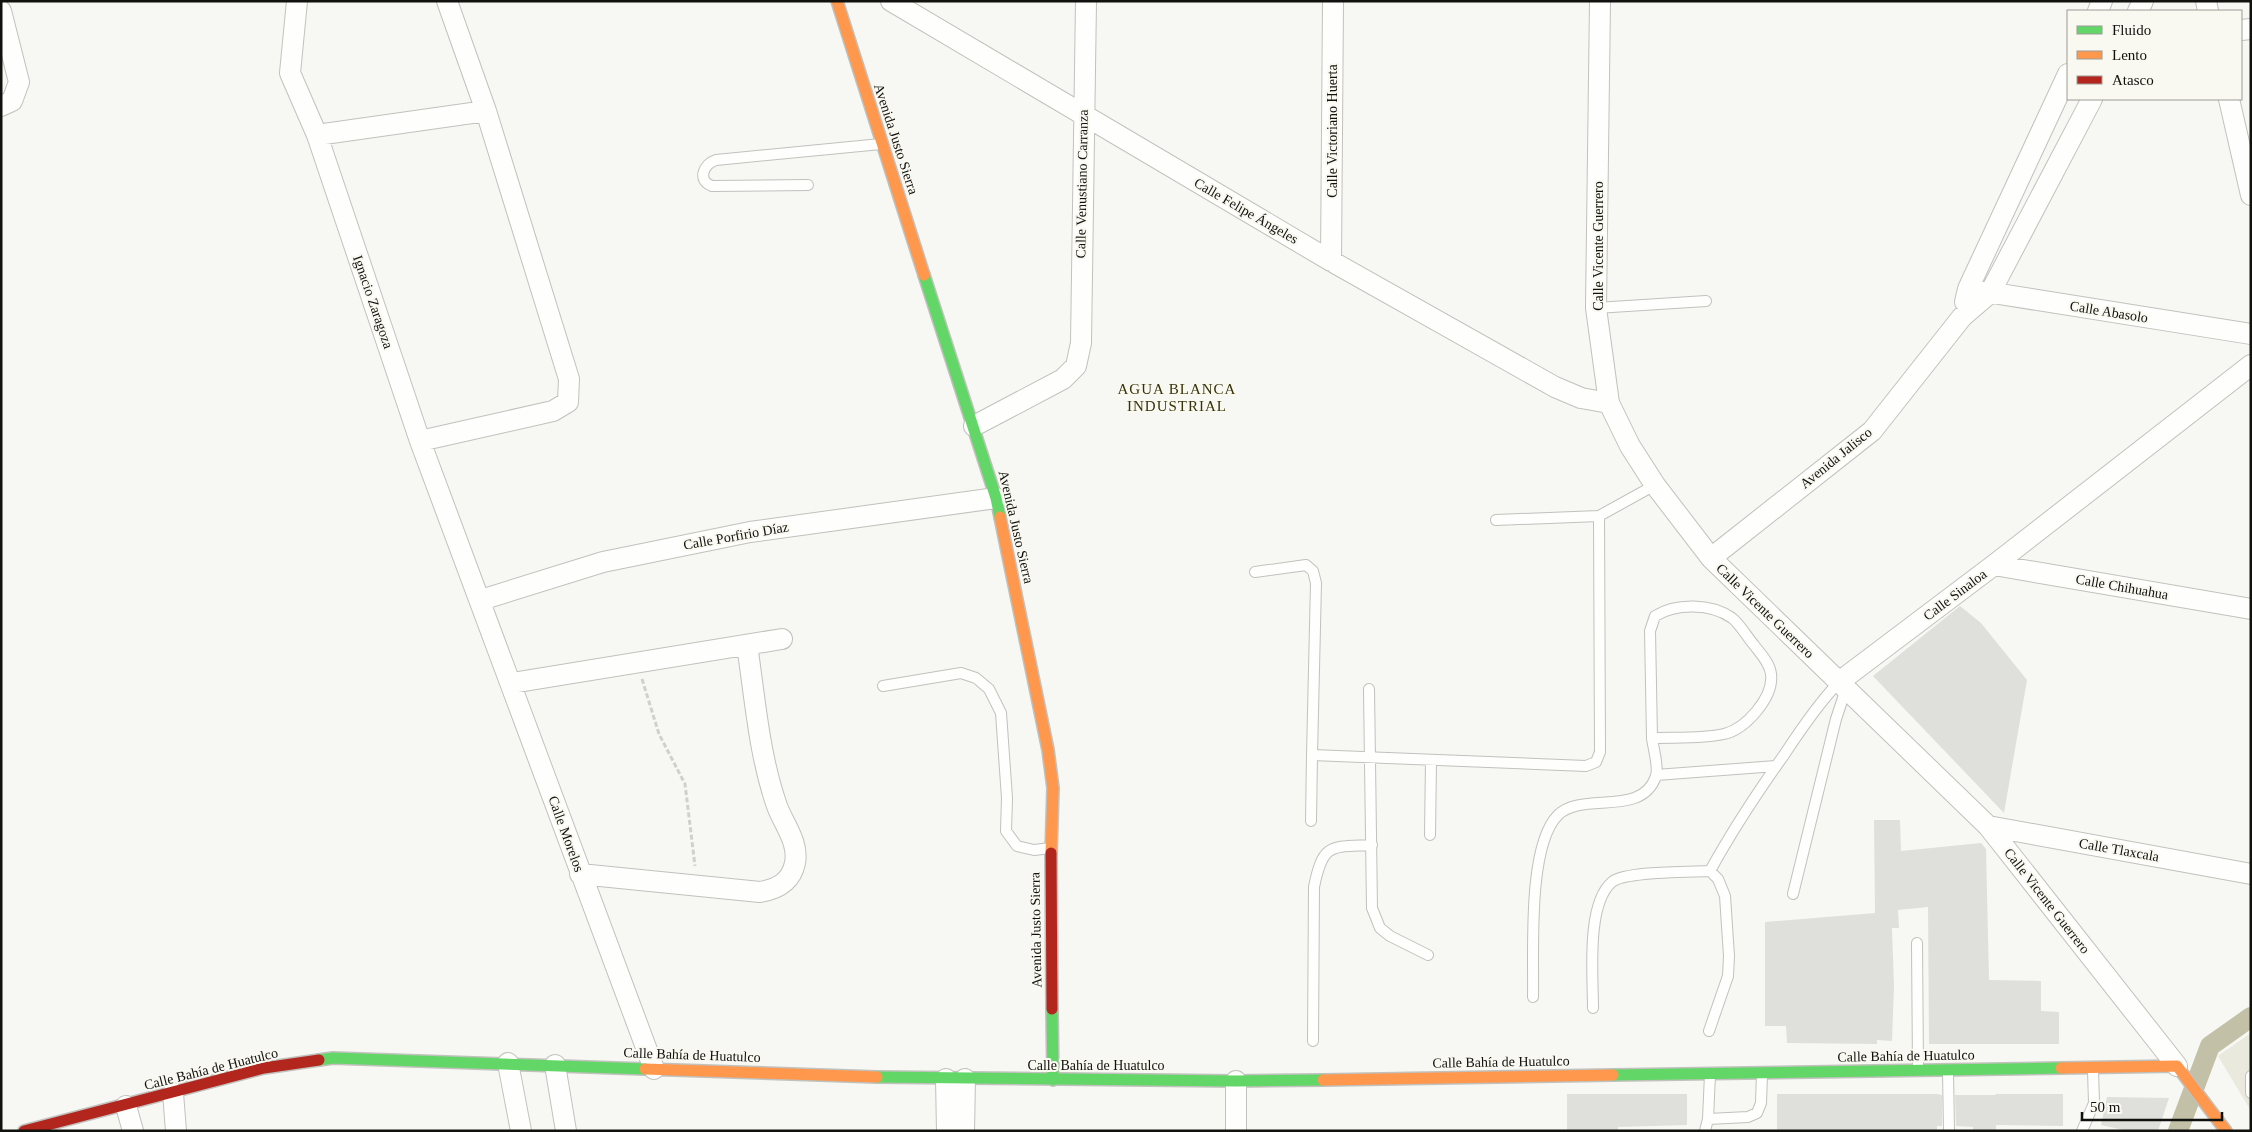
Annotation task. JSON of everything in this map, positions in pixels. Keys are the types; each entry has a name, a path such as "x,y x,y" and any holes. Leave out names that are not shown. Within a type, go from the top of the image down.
{"street":[{"name":"Ignacio Zaragoza","path":"297,1 290,73 317,135 420,441 481,600"},
{"path":"420,441 554,411 568,402 569,379 486,111 447,1"},
{"name":"Avenida Justo Sierra","path":"838,1 996,498 1048,750 1053,788 1050,848 1053,1080"},
{"name":"Calle Felipe Ángeles","path":"891,1 1331,261 1555,387 1581,398 1610,404"},
{"name":"Calle Venustiano Carranza","path":"974,426 1063,379 1076,366 1081,343 1086,1"},
{"name":"Calle Victoriano Huerta","path":"1331,261 1333,1"},
{"name":"Calle Vicente Guerrero","path":"1600,1 1596,308 1610,404 1630,446 1655,485 1710,558 1988,826 2180,1069 2226,1131"},
{"path":"1,11 19,82 7,104"},
{"name":"Avenida Jalisco","path":"1962,317 1968,290 2067,76"},
{"name":"Avenida Jalisco","path":"1710,558 1872,431 1962,317 1990,293 2091,100"},
{"path":"2229,100 2248,174 2251,195"},
{"path":"317,135 486,111"},
{"name":"Calle Abasolo","path":"1968,290 2251,334"},
{"name":"Calle Sinaloa","path":"1842,686 2251,365"},
{"name":"Calle Porfirio Díaz","path":"481,600 603,562 750,532 996,498"},
{"name":"Calle Chihuahua","path":"1994,565 2251,609"},
{"name":"Calle Morelos","path":"481,600 580,874 654,1068"},
{"path":"512,683 782,639"},
{"path":"580,874 760,892 777,889 788,880 795,865 794,842 777,807 766,768 747,645"},
{"name":"Calle Tlaxcala","path":"1988,826 2251,874"},
{"name":"Calle Bahía de Huatulco","path":"24,1131 126,1106 264,1068 333,1058 955,1079 1053,1080 1236,1081 1918,1070 2180,1069"},
{"path":"508,1063 521,1131"},
{"path":"555,1065 566,1131"},
{"path":"947,1131 955,1079"},
{"path":"955,1079 964,1131"},
{"path":"1236,1081 1236,1131"},
{"path":"173,1093 176,1131"},
{"path":"126,1106 133,1131"}],"lane":[{"path":"808,185 712,186 707,184 703,178 704,168 710,162 716,160 882,144"},
{"path":"1596,308 1706,301"},
{"path":"1496,520 1599,516 1655,485"},
{"path":"1312,755 1371,759 1586,766 1596,762 1600,752 1599,516"},
{"path":"1254,572 1306,565 1313,570 1316,583 1311,821"},
{"path":"1534,997 1536,876 1545,836 1559,815 1574,807 1629,800 1646,792 1656,774 1652,738 1650,632 1655,616 1667,609 1683,606 1719,613 1732,618 1765,658 1771,674 1769,690 1756,711 1746,724 1725,734 1652,738"},
{"path":"883,686 961,673 976,678 989,689 1001,713 1006,831 1018,846 1034,850 1050,848"},
{"path":"1793,894 1836,719 1842,686"},
{"name":"Calle Sinaloa","path":"1710,872 1730,835 1820,702 1842,686"},
{"path":"1369,689 1372,908 1380,928 1390,936 1428,955"},
{"path":"1430,835 1431,761"},
{"path":"1656,774 1776,766"},
{"path":"1313,1040 1314,887 1318,865 1323,854 1335,847 1372,845"},
{"path":"1593,1008 1594,934 1600,899 1613,881 1636,875 1710,872 1718,879 1724,896 1728,976 1709,1030"},
{"path":"1917,943 1918,1070"},
{"path":"2082,1131 2094,1103 2093,1068"},
{"path":"1948,1070 1948,1131"},
{"path":"1705,1131 1708,1119 1710,1073"},
{"path":"1708,1119 1748,1117 1757,1112 1761,1103 1762,1073"},
{"path":"2251,1076 2251,1093"}],"path":[{"path":"637,662 659,734 685,784 697,887"}],"shaded area":[{"path":"2251,1033 2251,1111 2218,1056"}],"building":[{"path":"1960,606 1981,623 2027,680 2004,813 1873,676"},
{"path":"1874,820 1900,820 1901,851 1981,843 1986,849 1989,980 2041,981 2041,1011 2059,1012 2059,1044 1929,1044 1928,907 1898,910 1899,928 1892,928 1894,986 1892,1041 1877,1040 1877,1044 1787,1043 1786,1026 1765,1026 1765,922 1875,913"},
{"path":"1567,1094 1687,1094 1687,1125 1618,1127 1618,1131 1567,1131"},
{"path":"1777,1094 1937,1094 1942,1095 1942,1126 1937,1126 1937,1131 1777,1131"},
{"path":"2063,1094 2063,1126 1996,1125 1996,1131 1973,1131 1973,1127 1956,1126 1955,1095"},
{"path":"2107,1097 2169,1098 2158,1131 2128,1131 2101,1125"}],"waterway":[{"path":"2178,1131 2210,1046 2251,1017"}],"traffic: fast":[{"path":"924,275 996,498 1000,517"},
{"path":"1052,1009 1053,1080"},
{"path":"319,1060 333,1058 645,1069"},
{"path":"1613,1075 2061,1068"},
{"path":"877,1077 1236,1081 1323,1080"}],"traffic: slow":[{"path":"837,1 924,275"},
{"path":"1000,517 1048,750 1053,788 1051,853"},
{"path":"2061,1068 2177,1066 2226,1131"},
{"path":"645,1069 877,1077"},
{"path":"1323,1080 1613,1075"}],"traffic: jam":[{"path":"1051,853 1052,1009"},
{"path":"24,1131 264,1068 319,1060"}],"district":[{"name":"AGUA BLANCA INDUSTRIAL","path":"1177,398"}]}
